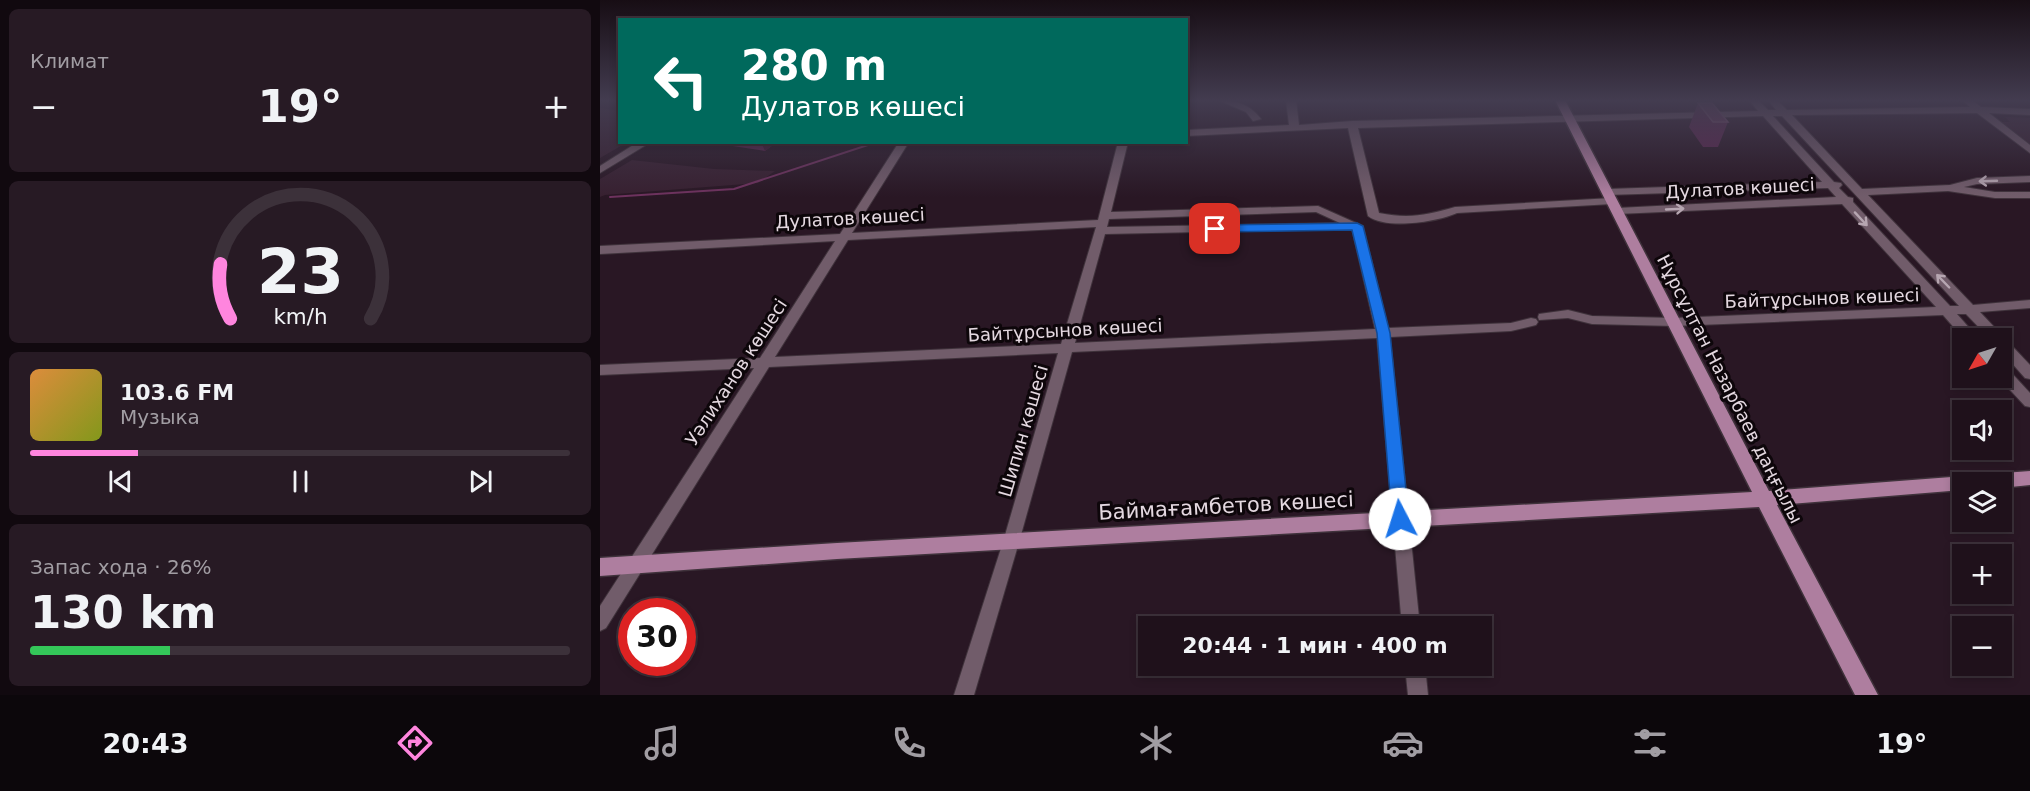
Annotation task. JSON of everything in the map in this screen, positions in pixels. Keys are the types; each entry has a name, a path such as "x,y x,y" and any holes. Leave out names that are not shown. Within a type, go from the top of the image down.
{"main road":[{"name":"Нұрсұлтан Назарбаев даңғылы","path":"1577,132 1764,500 1868,695"},
{"path":"2012,479 2030,478"},
{"name":"Баймағамбетов көшесі","path":"600,567 1400,519 1764,500 1952,484"}],"street":[{"path":"1353,132 1383,333 1410,616"},
{"path":"1782,132 1962,328"},
{"path":"1802,132 1988,328"},
{"path":"2007,132 2030,150"},
{"path":"600,170 643,144"},
{"name":"Уәлиханов көшесі","path":"600,621 903,144"},
{"name":"Шипин көшесі","path":"964,695 1011,542 1103,223 1123,144"},
{"name":"Дулатов көшесі","path":"1948,188 1977,181 2030,179"},
{"name":"Дулатов көшесі","path":"1103,223 1365,221 1443,217 1455,210 1612,202 1831,185 1858,192 1948,188 1995,195 2030,195"},
{"name":"Дулатов көшесі","path":"1612,202 1845,201 1858,192"},
{"name":"Дулатов көшесі","path":"600,250 1318,209 1365,221"},
{"name":"Байтұрсынов көшесі","path":"600,370 1511,327 1568,314 1592,320 1674,322 1946,311 1968,307 2030,304"},
{"path":"2012,355 2030,374"},
{"path":"2012,382 2030,402"},
{"path":"1416,676 1418,695"}],"shaded area":[{"path":"600,132 618,132 618,144 624,144 600,158"},
{"path":"2006,132 2030,132 2030,151"},
{"path":"632,160 714,169 775,171 758,183 600,197 600,179"}],"waterway":[{"path":"610,197 734,189 871,144"}],"route":[{"path":"1215,229 1357,226 1383,333 1400,519"}]}
